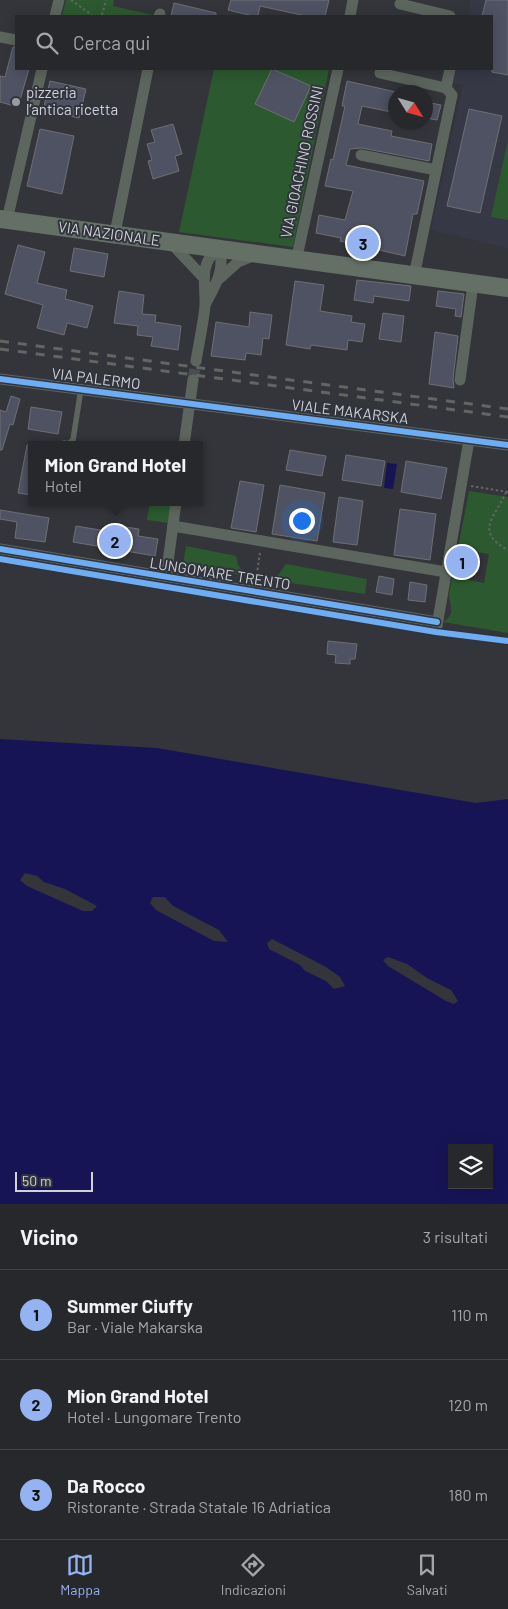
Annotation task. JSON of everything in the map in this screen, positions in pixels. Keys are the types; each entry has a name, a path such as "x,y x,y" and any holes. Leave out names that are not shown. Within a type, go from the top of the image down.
{"main road":[{"name":"VIA NAZIONALE","path":"4,220 115,233 296,261 508,288"}],"street":[{"path":"55,15 58,0"},
{"path":"350,15 353,0"},
{"path":"400,4 446,15"},
{"path":"0,37 15,40"},
{"path":"4,220 42,70"},
{"path":"143,70 145,83"},
{"path":"115,233 148,70"},
{"name":"VIA GIOACHINO ROSSINI","path":"296,261 338,70"},
{"path":"414,276 452,95 448,89 450,70"},
{"path":"380,73 448,89"},
{"path":"361,155 436,170"},
{"path":"171,242 202,276"},
{"path":"196,361 205,305 202,276 210,256 218,248"},
{"path":"205,305 218,280 221,262 218,248"},
{"path":"218,280 244,258 259,254"},
{"path":"460,380 473,284"},
{"name":"VIA PALERMO","path":"0,379 190,403"},
{"path":"185,441 193,380"},
{"name":"VIALE MAKARSKA","path":"190,403 508,445"},
{"path":"173,526 446,572 469,440"},
{"path":"166,577 176,506"},
{"name":"LUNGOMARE TRENTO","path":"0,549 437,624 446,572"}],"lane":[{"name":"VIA PALERMO","path":"72,441 82,389"}],"path":[{"path":"72,0 93,15"},
{"path":"102,15 106,0"},
{"path":"461,485 507,492 489,527 490,534 495,542 508,550"},
{"path":"256,580 260,550"}],"shaded area":[{"path":"471,0 508,0 508,248 431,230 463,85 453,83 456,70 493,70 493,15 468,15"},
{"path":"387,463 397,464 393,489 384,488"},
{"path":"0,739 157,748 476,803 508,799 508,1204 0,1204"}],"green space":[{"path":"66,0 114,0 113,6 153,15 62,15"},
{"path":"214,70 329,70 293,247 179,232"},
{"path":"508,140 508,220 491,217"},
{"path":"469,491 508,497 508,633 443,622 450,616 451,612 449,594","holes":["469,551 489,554 484,583 463,579"]},
{"path":"149,506 170,506 168,523 147,520"},
{"path":"186,546 236,556 238,565 246,576 183,565"},
{"path":"286,564 367,579 365,594 271,580 279,574"}],"pier":[{"path":"25,873 37,876 44,882 65,889 97,906 92,911 83,911 27,886 20,880"},
{"path":"153,897 165,897 173,906 219,930 228,942 214,941 156,910 150,903"},
{"path":"272,939 326,967 340,977 345,986 334,989 326,981 305,971 300,965 269,949 267,943"},
{"path":"388,957 407,964 427,978 451,990 458,1001 454,1004 446,1001 388,966 383,960"}],"building":[{"path":"231,0 329,0 325,15 301,15 260,6 258,15 249,15 228,10"},
{"path":"486,0 508,0 508,75 492,72 493,15 482,15"},
{"path":"174,3 216,13 216,15 171,15"},
{"path":"13,47 15,47 15,70 29,70 18,107 0,102 0,76 5,77"},
{"path":"272,70 311,86 294,122 255,104"},
{"path":"50,81 86,89 79,118 43,110"},
{"path":"347,81 388,90 388,111 362,106 358,124 392,131 391,136 432,144 429,161 362,148 350,149 346,165 424,181 417,214 413,214 405,256 340,241 341,238 316,233 319,215 345,220 353,191 325,186 345,106 342,106"},
{"path":"433,103 441,105 437,120 433,119"},
{"path":"469,109 502,116 480,213 447,206"},
{"path":"173,124 182,154 175,156 179,171 153,179 148,161 152,160 147,144 155,142 151,130"},
{"path":"40,129 74,136 62,194 27,186"},
{"path":"18,245 45,252 37,283 67,290 65,299 93,306 87,328 67,323 64,335 37,328 43,305 5,294"},
{"path":"74,248 108,254 104,277 70,271"},
{"path":"357,280 411,286 409,301 374,296 373,303 354,300"},
{"path":"295,281 324,285 320,311 352,316 351,322 365,324 362,342 348,340 347,350 311,345 310,349 286,345"},
{"path":"119,291 144,295 142,314 156,315 155,322 181,326 178,350 151,346 153,337 137,335 138,326 114,323"},
{"path":"438,291 464,294 461,317 455,316 456,309 436,306"},
{"path":"250,312 272,315 269,339 263,338 261,355 246,353 245,360 211,356 216,322 249,327"},
{"path":"383,313 404,316 401,342 379,339"},
{"path":"435,332 458,336 453,379 454,388 429,384"},
{"path":"11,396 20,399 13,425 10,424 2,450 0,450 0,410 6,412"},
{"path":"31,407 62,412 58,434 28,429"},
{"path":"27,445 28,445 28,495 18,493"},
{"path":"290,450 326,456 322,476 286,470"},
{"path":"346,455 385,461 381,486 342,480"},
{"path":"406,461 447,468 441,499 401,492"},
{"path":"240,481 264,485 256,532 231,528"},
{"path":"280,485 325,493 317,541 272,534"},
{"path":"339,497 363,501 357,545 333,542"},
{"path":"400,509 436,514 430,560 394,555"},
{"path":"0,510 49,518 45,542 15,538 17,522 0,519"},
{"path":"76,526 118,533 119,526 139,529 138,536 158,539 155,556 73,542"},
{"path":"459,556 466,557 465,567 457,566"},
{"path":"379,576 394,579 392,595 376,592"},
{"path":"410,582 427,585 425,602 408,600"},
{"path":"328,641 357,644 355,659 350,659 350,664 335,663 336,655 327,654"}],"tunnel":[{"path":"193,380 196,361"}],"railway":[{"path":"0,341 508,409"},
{"path":"0,349 508,417"}],"cycle path":[{"path":"0,379 508,445"},
{"path":"0,549 437,622"},
{"path":"0,559 436,632 508,641"}],"place":[{"name":"pizzeria l’antica ricetta","path":"16,102"},
{"name":"Da Rocco","path":"363,243"},
{"name":"Mion Grand Hotel","path":"115,541"},
{"name":"Summer Ciuffy","path":"462,562"}]}
